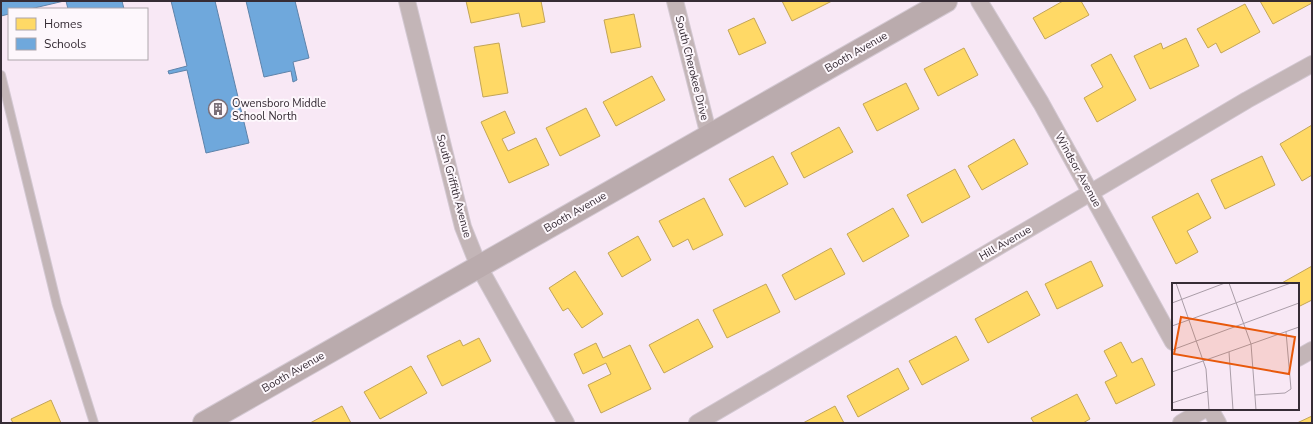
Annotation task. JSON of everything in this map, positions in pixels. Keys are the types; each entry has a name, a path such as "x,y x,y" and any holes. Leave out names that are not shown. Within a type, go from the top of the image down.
{"street":[{"name":"South Griffith Avenue","path":"407,1 463,227 479,267 566,423"},
{"name":"South Cherokee Drive","path":"675,1 709,136"},
{"name":"Booth Avenue","path":"204,423 946,1"},
{"name":"Windsor Avenue","path":"979,1 1041,103 1172,340"},
{"name":"Hill Avenue","path":"697,423 1247,100 1312,64"},
{"path":"1299,357 1312,350"},
{"path":"1181,423 1203,410"},
{"path":"1211,410 1218,423"}],"lane":[{"path":"1,75 57,305 94,423"}],"building: Homes":[{"path":"466,1 541,1 545,22 522,27 519,13 471,23"},
{"path":"782,1 832,1 792,21"},
{"path":"1063,1 1081,1 1089,15 1045,39 1033,18"},
{"path":"1260,1 1312,1 1312,3 1273,24"},
{"path":"1245,4 1260,32 1221,53 1216,43 1208,48 1197,29"},
{"path":"634,14 641,47 611,53 604,20"},
{"path":"754,18 766,43 739,55 728,30"},
{"path":"1186,38 1199,66 1150,89 1134,56 1161,43 1163,49"},
{"path":"499,43 508,93 483,97 474,47"},
{"path":"964,48 978,75 938,96 924,69"},
{"path":"1111,54 1136,100 1097,122 1084,98 1103,87 1091,65"},
{"path":"652,76 665,100 616,126 603,102"},
{"path":"906,83 919,109 877,131 863,104"},
{"path":"586,108 600,136 560,156 546,128"},
{"path":"505,111 515,133 502,139 508,151 536,138 549,165 509,183 481,122"},
{"path":"1312,125 1312,175 1302,181 1280,144"},
{"path":"839,127 853,152 804,178 791,153"},
{"path":"1014,139 1028,164 982,190 968,166"},
{"path":"773,156 788,184 745,207 729,179"},
{"path":"1262,156 1275,185 1225,209 1211,180"},
{"path":"955,169 970,197 922,223 907,195"},
{"path":"1198,193 1211,218 1187,231 1198,252 1176,264 1152,217"},
{"path":"704,198 723,235 693,250 688,239 673,247 659,221"},
{"path":"893,208 909,236 863,262 847,234"},
{"path":"638,236 651,260 622,277 608,253"},
{"path":"831,248 845,274 795,300 782,275"},
{"path":"1091,261 1103,286 1057,309 1045,284"},
{"path":"1312,266 1312,300 1299,306 1299,283 1282,283"},
{"path":"575,271 603,314 582,328 568,308 563,311 549,288"},
{"path":"766,284 780,312 727,338 713,310"},
{"path":"1027,291 1040,315 988,343 975,319"},
{"path":"698,319 713,347 664,373 649,345"},
{"path":"956,336 969,360 922,385 909,361"},
{"path":"479,338 491,361 442,386 427,356 460,340 463,346"},
{"path":"1121,342 1132,363 1142,358 1155,385 1116,404 1105,382 1117,376 1104,351"},
{"path":"596,343 603,358 630,345 651,389 601,413 588,385 611,374 606,363 583,374 574,354"},
{"path":"411,366 427,393 380,419 364,392"},
{"path":"898,368 909,389 858,417 847,396"},
{"path":"1077,394 1090,419 1083,423 1034,423 1031,418"},
{"path":"51,400 61,423 13,423 11,419"},
{"path":"342,406 351,423 310,423"},
{"path":"835,406 844,423 803,423"},
{"path":"1312,416 1312,423 1297,423"}],"building: Schools":[{"path":"1,1 64,1 34,8 8,8 8,14 1,16"},
{"path":"66,1 122,1 124,8 68,8"},
{"name":"Owensboro Middle School North","path":"171,1 215,1 249,143 206,153 187,70 169,74 168,71 187,66"},
{"name":"Owensboro Middle School North","path":"246,1 295,1 309,58 293,62 297,80 293,82 291,71 264,77"}],"place":[{"name":"Owensboro Middle School North","path":"218,109"}]}
